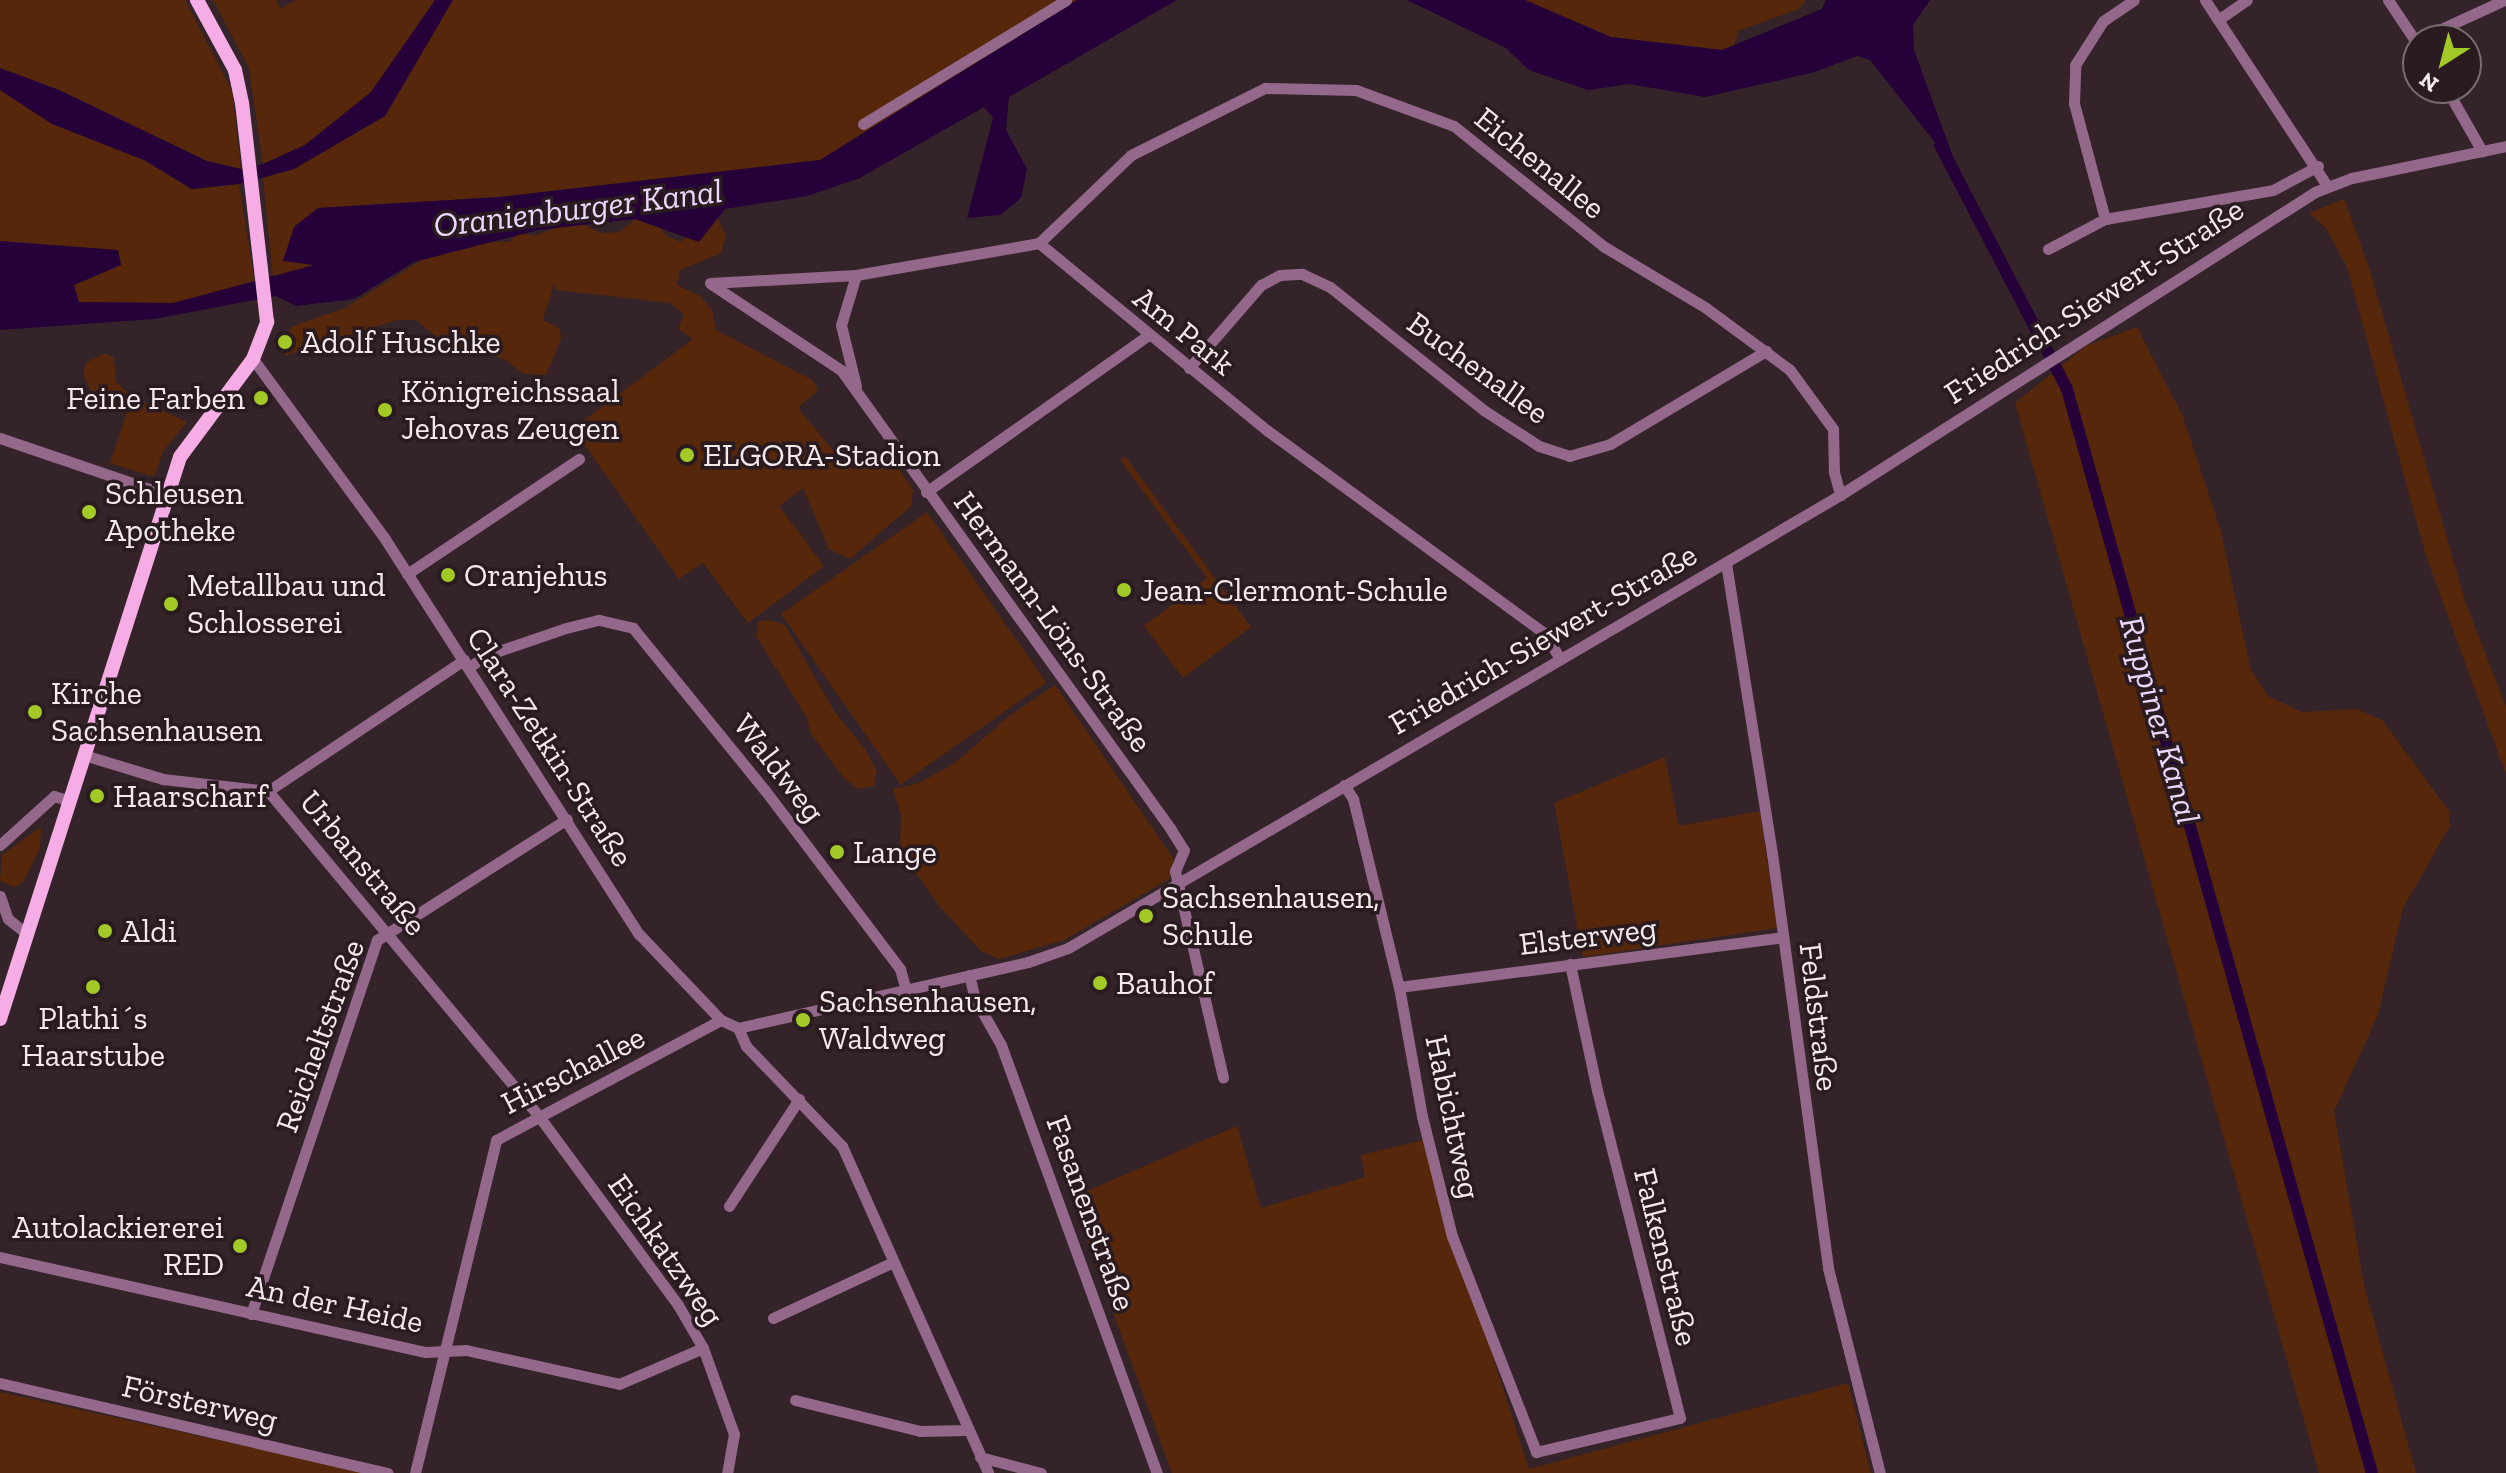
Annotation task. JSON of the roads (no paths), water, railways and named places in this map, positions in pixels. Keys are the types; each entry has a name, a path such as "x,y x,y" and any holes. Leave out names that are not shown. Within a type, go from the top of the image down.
{"main road":[{"path":"0,1019 167,495 188,443 253,359 265,333 266,301 235,70 197,0"}],"street":[{"path":"863,124 1066,0"},
{"path":"2105,219 2074,103 2075,65 2103,21 2134,0"},
{"path":"2205,0 2318,166 2327,186"},
{"path":"2218,20 2247,0"},
{"path":"2388,0 2404,24"},
{"path":"2457,24 2504,0"},
{"name":"Eichenallee","path":"1039,243 1131,155 1265,88 1356,90 1454,126 1603,246 1766,351 1807,390 1833,429 1840,495"},
{"path":"2455,104 2482,151"},
{"name":"Friedrich-Siewert-Straße","path":"738,1028 969,975 1068,948 1840,495 2327,186 2506,146"},
{"path":"2048,249 2105,219 2273,190 2318,166"},
{"path":"856,275 1039,243"},
{"name":"Am Park","path":"1039,243 1147,336 1544,633 1560,659"},
{"name":"Buchenallee","path":"1189,368 1261,285 1280,275 1302,274 1330,287 1485,411 1539,446 1569,456 1610,444 1766,351"},
{"name":"Hermann-Löns-Straße","path":"858,395 841,325 856,275 710,283 830,360 858,395 1177,839 1185,857 1175,871 1178,884"},
{"path":"926,492 1147,336"},
{"name":"Clara-Zetkin-Straße","path":"253,359 407,574 639,934 721,1020 738,1028"},
{"path":"0,438 167,495"},
{"path":"407,574 579,459"},
{"name":"Feldstraße","path":"1726,563 1783,937 1828,1268 1880,1473"},
{"name":"Waldweg","path":"466,663 566,628 599,620 627,625 640,633 774,801 900,969 906,990"},
{"path":"268,791 466,663"},
{"name":"Urbanstraße","path":"84,755 163,779 268,791 538,1115"},
{"name":"Habichtweg","path":"1344,785 1353,799 1399,987 1422,1116 1452,1236 1536,1452"},
{"path":"0,845 54,796 70,801"},
{"name":"Reicheltstraße","path":"251,1314 377,940 567,819"},
{"path":"1178,884 1223,1078"},
{"path":"0,896 8,919 27,934"},
{"name":"Elsterweg","path":"1399,987 1783,937"},
{"name":"Falkenstraße","path":"1536,1452 1680,1418 1597,1090 1570,964"},
{"name":"Fasanenstraße","path":"969,975 975,999 1011,1071 1157,1473"},
{"name":"Hirschallee","path":"415,1473 496,1140 721,1020"},
{"path":"738,1028 746,1046 842,1146 966,1430 988,1473"},
{"path":"729,1206 799,1099"},
{"name":"Eichkatzweg","path":"538,1115 678,1305 703,1348 734,1434 727,1473"},
{"name":"An der Heide","path":"0,1257 426,1352 466,1350 619,1384 703,1348"},
{"path":"773,1318 893,1262"},
{"name":"Försterweg","path":"0,1383 388,1473"},
{"path":"795,1400 920,1431 966,1430"},
{"path":"980,1457 1041,1473"}],"water":[{"path":"435,0 453,0 385,116 294,169 239,184 192,189 144,160 52,124 0,90 0,68 59,90 207,161 241,169 263,164 305,145 371,92"},
{"name":"Oranienburger Kanal","path":"1077,0 1177,0 1009,97 1006,130 1027,169 1021,198 1000,215 967,218 993,118 984,107 860,178 807,196 725,209 699,242 635,219 538,230 414,262 354,299 296,306 276,296 154,319 0,330 0,241 118,250 121,265 74,285 79,302 173,303 314,265 283,261 294,227 318,208 499,197 820,160"},
{"path":"1407,0 1525,0 1611,37 1722,50 1822,9 1826,0 1930,0 1913,25 1914,50 1959,173 1870,60 1857,56 1815,72 1705,97 1629,84 1588,90 1529,70 1506,48"}],"waterway":[{"name":"Ruppiner Kanal","path":"1940,145 2067,389 2372,1473"}],"place":[{"name":"Adolf Huschke","path":"285,342"},
{"name":"Feine Farben","path":"261,398"},
{"name":"Königreichssaal Jehovas Zeugen","path":"385,410"},
{"name":"ELGORA-Stadion","path":"687,455"},
{"name":"Schleusen Apotheke","path":"89,512"},
{"name":"Oranjehus","path":"448,575"},
{"name":"Jean-Clermont-Schule","path":"1124,590"},
{"name":"Metallbau und Schlosserei","path":"171,604"},
{"name":"Kirche Sachsenhausen","path":"35,712"},
{"name":"Haarscharf","path":"97,796"},
{"name":"Lange","path":"837,852"},
{"name":"Sachsenhausen, Schule","path":"1146,916"},
{"name":"Aldi","path":"105,931"},
{"name":"Bauhof","path":"1100,983"},
{"name":"Plathi´s Haarstube","path":"93,987"},
{"name":"Sachsenhausen, Waldweg","path":"803,1020"},
{"name":"Autolackiererei RED","path":"240,1246"}]}
